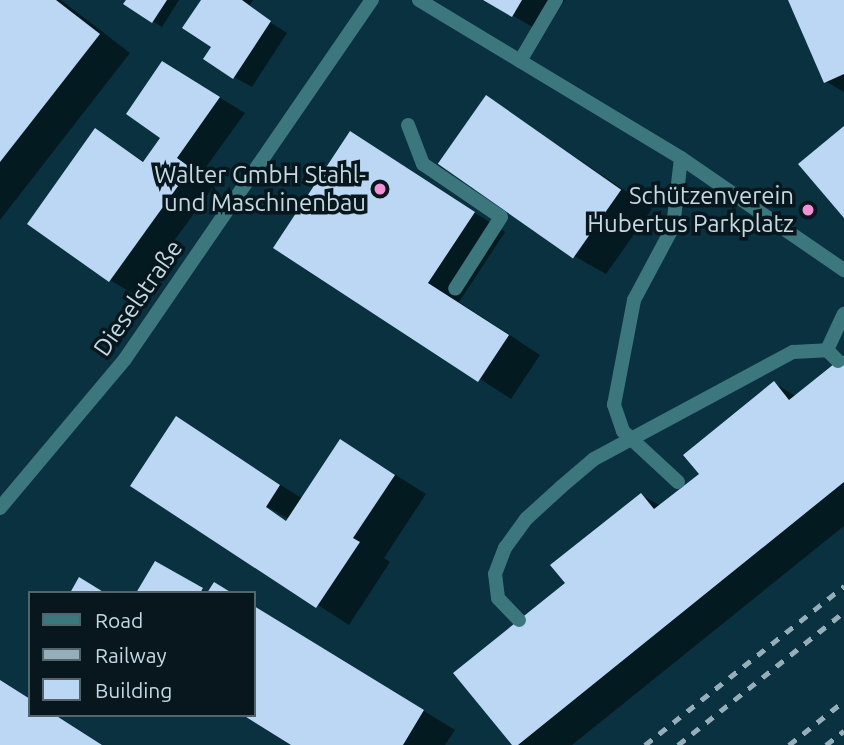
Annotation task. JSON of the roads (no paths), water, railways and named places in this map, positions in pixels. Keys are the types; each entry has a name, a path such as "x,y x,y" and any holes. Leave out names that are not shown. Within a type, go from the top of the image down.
{"street":[{"name":"Dieselstraße","path":"0,508 125,359 372,0"},
{"path":"419,0 681,158 844,270"},
{"path":"520,61 556,0"},
{"path":"408,125 423,164 501,217 455,289"},
{"path":"678,482 623,431 614,405 617,371 634,300 673,227 681,158"},
{"path":"827,350 844,314"},
{"path":"519,620 498,598 495,574 505,548 526,519 594,459 793,352 827,350 838,361"}],"railway":[{"path":"645,745 844,586"},
{"path":"678,745 844,612"},
{"path":"789,745 844,701"},
{"path":"826,745 844,731"}],"place":[{"name":"Walter GmbH Stahl- und Maschinenbau","path":"380,189"},
{"name":"Schützenverein Hubertus Parkplatz","path":"808,210"}]}
